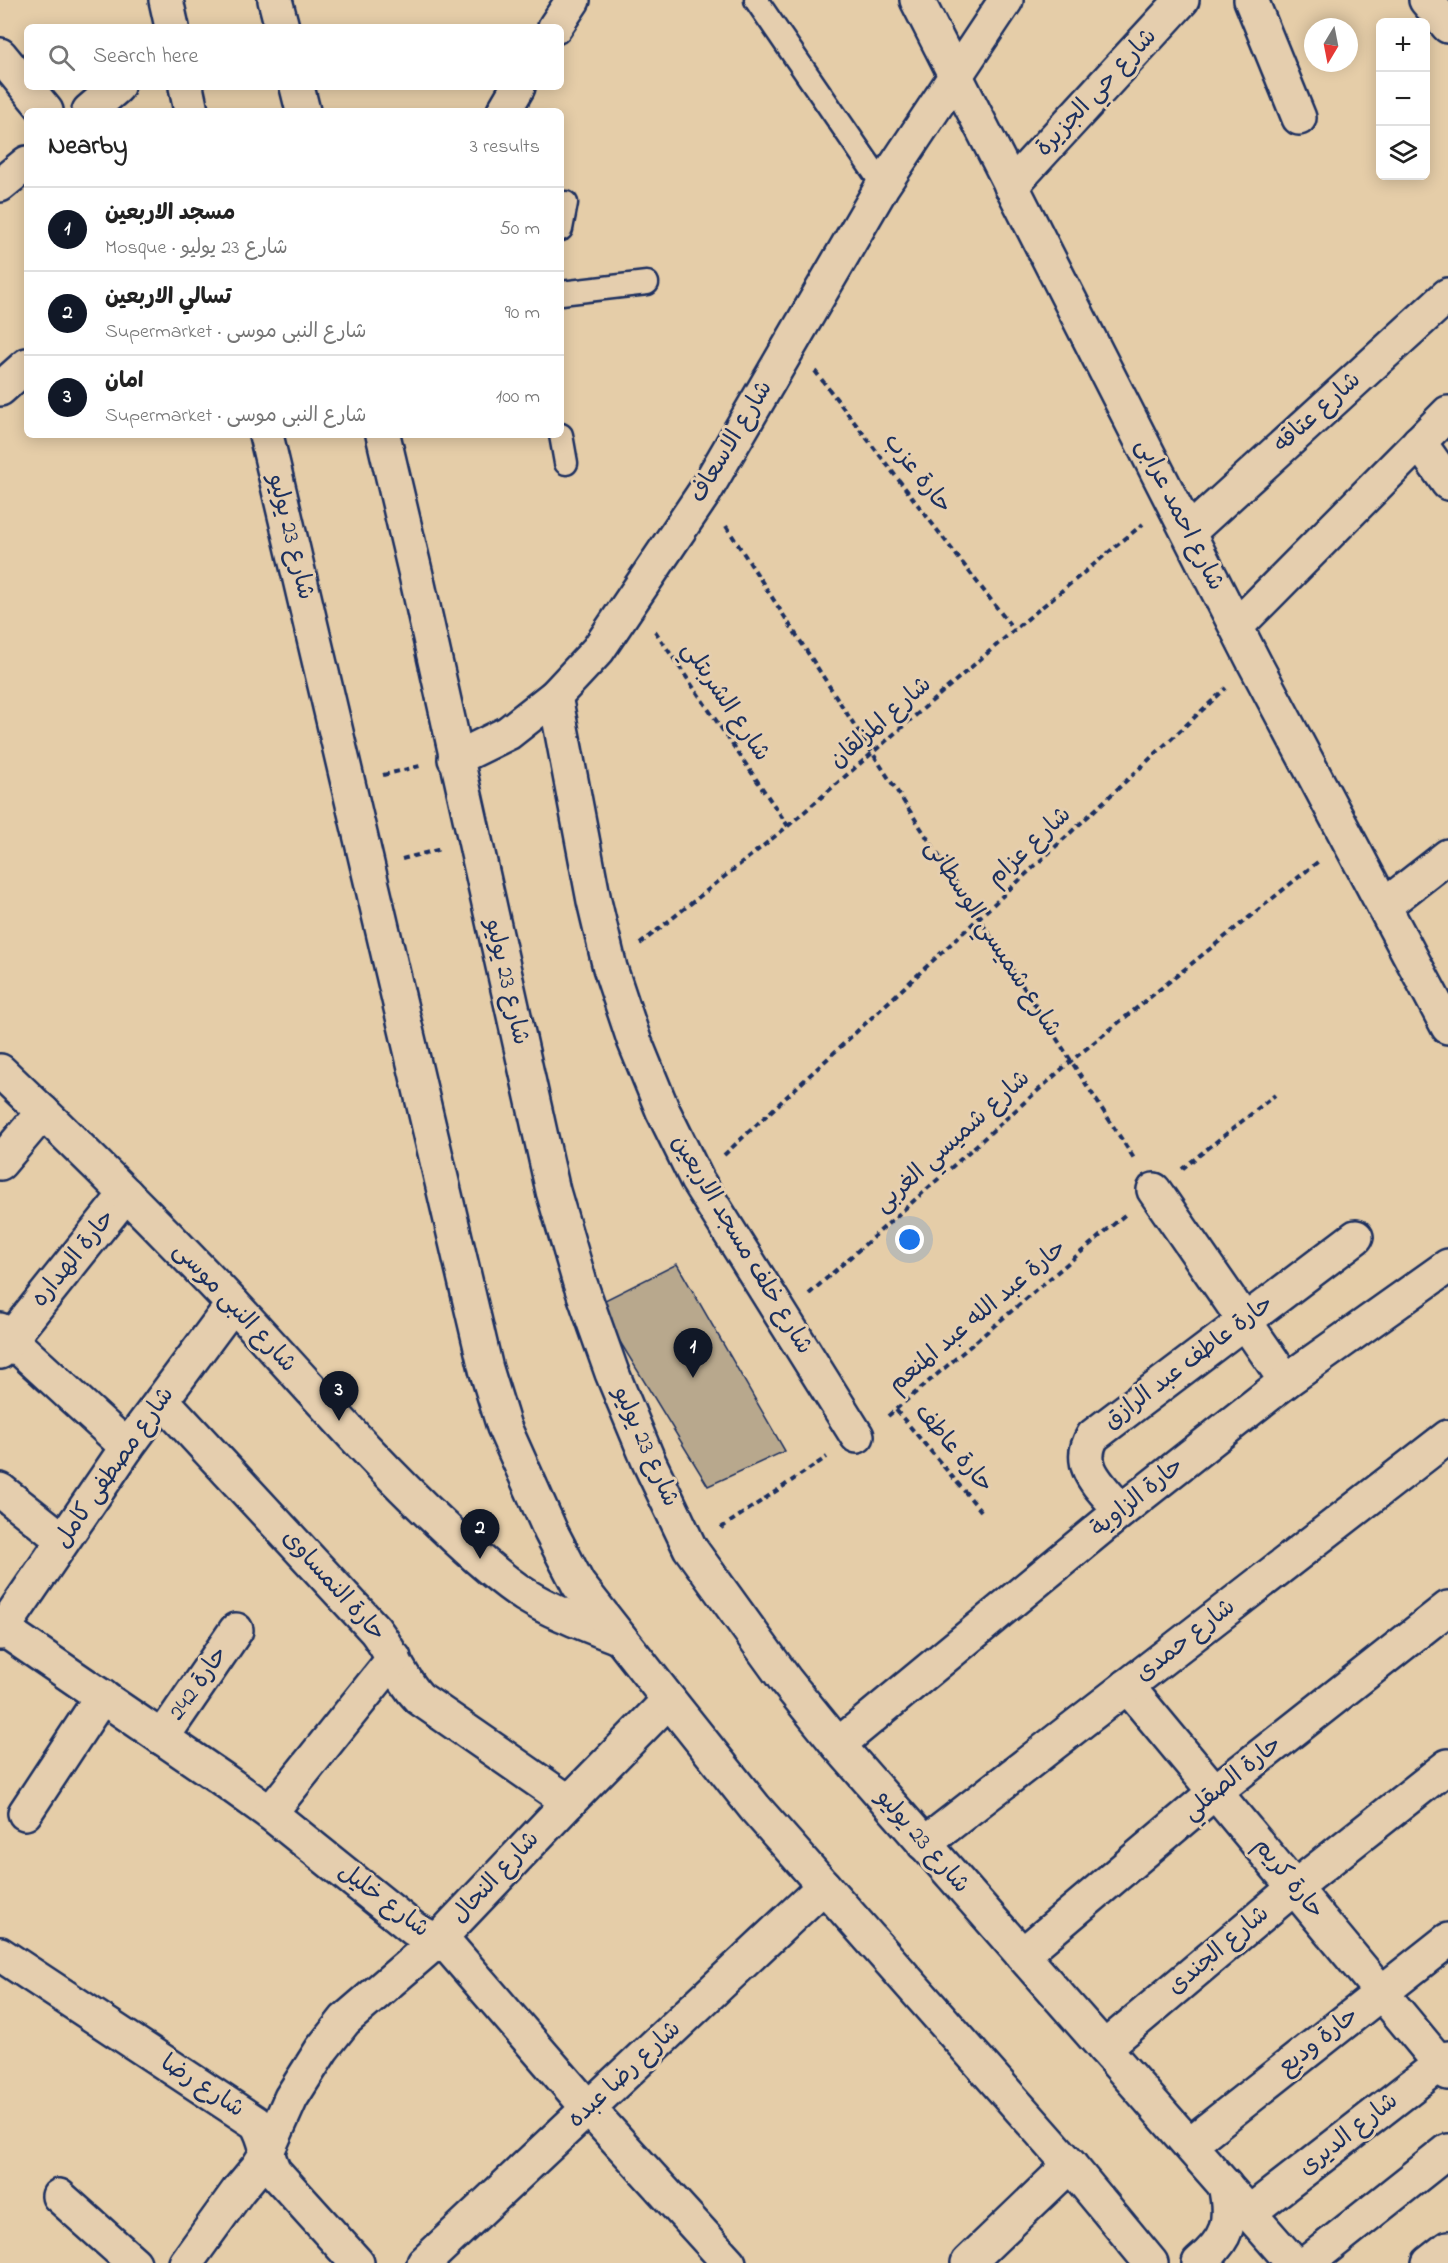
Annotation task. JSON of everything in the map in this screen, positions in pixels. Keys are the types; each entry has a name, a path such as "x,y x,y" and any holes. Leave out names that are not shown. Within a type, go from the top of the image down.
{"street":[{"path":"166,0 171,24"},
{"path":"275,0 281,24"},
{"path":"557,24 573,0"},
{"name":"شارع احمد عرابى","path":"917,0 1254,662 1448,1027"},
{"name":"شارع الاسعاف","path":"455,759 508,733 555,696 598,650 704,493 883,185 1006,0"},
{"name":"شارع حي الجزيرة","path":"1011,186 1182,0"},
{"path":"1251,0 1299,118"},
{"path":"1426,0 1448,26"},
{"path":"0,55 24,84"},
{"path":"29,90 44,108"},
{"path":"92,108 114,90"},
{"path":"187,90 190,108"},
{"path":"298,90 302,108"},
{"path":"506,108 516,90"},
{"path":"0,185 24,165"},
{"name":"شارع عتاقه","path":"1189,532 1448,295"},
{"path":"0,389 24,368"},
{"path":"1237,626 1448,413"},
{"name":"شارع 23 يوليو","path":"267,438 486,1369 504,1427 551,1532 578,1584 756,1808 1070,2165 1150,2263"},
{"name":"شارع 23 يوليو","path":"389,438 455,759 553,1191 580,1283 612,1373 649,1462 690,1548 786,1681 838,1745 1293,2263"},
{"path":"1419,442 1448,483"},
{"name":"شارع خلف مسجد الاربعين","path":"555,696 581,834 610,968 634,1040 663,1111 697,1180 857,1436"},
{"path":"1384,906 1448,856"},
{"name":"شارع النبى موسى","path":"0,1071 126,1194 233,1304 366,1450 468,1549 524,1595 620,1638"},
{"path":"0,1163 43,1112"},
{"path":"1154,1190 1286,1381"},
{"name":"حارة الهداره","path":"3,1340 126,1194"},
{"name":"حارة عاطف عبد الرازق","path":"1121,1511 1088,1470 1085,1458 1086,1447 1093,1437 1356,1238"},
{"name":"حارة الزاوية","path":"838,1745 1121,1511 1286,1381 1448,1266"},
{"name":"شارع مصطفى كامل","path":"2,1631 127,1447 233,1304"},
{"path":"3,1340 127,1447"},
{"name":"حارة النمساوى","path":"162,1400 375,1630 394,1658 408,1687 419,1698 568,1802"},
{"name":"شارع حمدى","path":"924,1844 1448,1437"},
{"path":"0,1490 63,1540"},
{"name":"حارة الصقلي","path":"1022,1955 1216,1791 1448,1608"},
{"name":"حارة 242","path":"162,1738 236,1630"},
{"name":"شارع خليل","path":"2,1631 102,1696 270,1813 414,1929 438,1941 456,1954 712,2257"},
{"path":"270,1813 394,1658"},
{"name":"حارة كريم","path":"1127,1686 1382,1993 1445,2065"},
{"path":"25,1813 102,1696"},
{"name":"شارع النحال","path":"186,2263 266,2154 291,2098 333,2034 345,2020 438,1941 568,1802 669,1700"},
{"name":"شارع الجندى","path":"1104,2048 1295,1887 1448,1766"},
{"name":"شارع رضا عبده","path":"424,2263 824,1886"},
{"name":"حارة وديع","path":"1190,2144 1448,1940"},
{"name":"شارع رضا","path":"0,1954 256,2123 264,2137 266,2154 274,2171 357,2263"},
{"name":"شارع الديرى","path":"1250,2212 1445,2065"},
{"path":"1307,2263 1448,2151"},
{"path":"969,2263 1070,2165"},
{"path":"1199,2263 1216,2249 1227,2229 1230,2207 1225,2185"},
{"path":"59,2196 134,2263"},
{"path":"1429,2263 1448,2248"}],"lane":[{"path":"756,0 883,185"},
{"path":"564,213 566,203"},
{"path":"564,293 647,283"},
{"path":"562,438 566,463"}],"path":[{"name":"حارة عزب","path":"792,340 1014,630"},
{"name":"شارع شميسي الوسطانى","path":"704,493 1154,1190"},
{"name":"شارع المزلقان","path":"610,968 788,826 1014,630 1172,501"},
{"name":"شارع الشربتلي","path":"633,598 788,826"},
{"name":"شارع عزام","path":"697,1180 1254,662"},
{"path":"348,783 455,759"},
{"name":"شارع شميسي الغربى","path":"782,1318 1071,1061 1347,838"},
{"path":"367,868 474,840"},
{"name":"حارة عبد الله عبد المنعم","path":"690,1548 896,1410 1154,1190 1275,1095"},
{"name":"حارة عاطف","path":"896,1410 982,1512"}],"building":[{"path":"677,1264 785,1451 708,1486 597,1304"}],"place":[{"name":"مسجد الاربعين","path":"693,1378"},
{"name":"امان","path":"339,1421"},
{"name":"تسالي الاربعين","path":"480,1559"}]}
